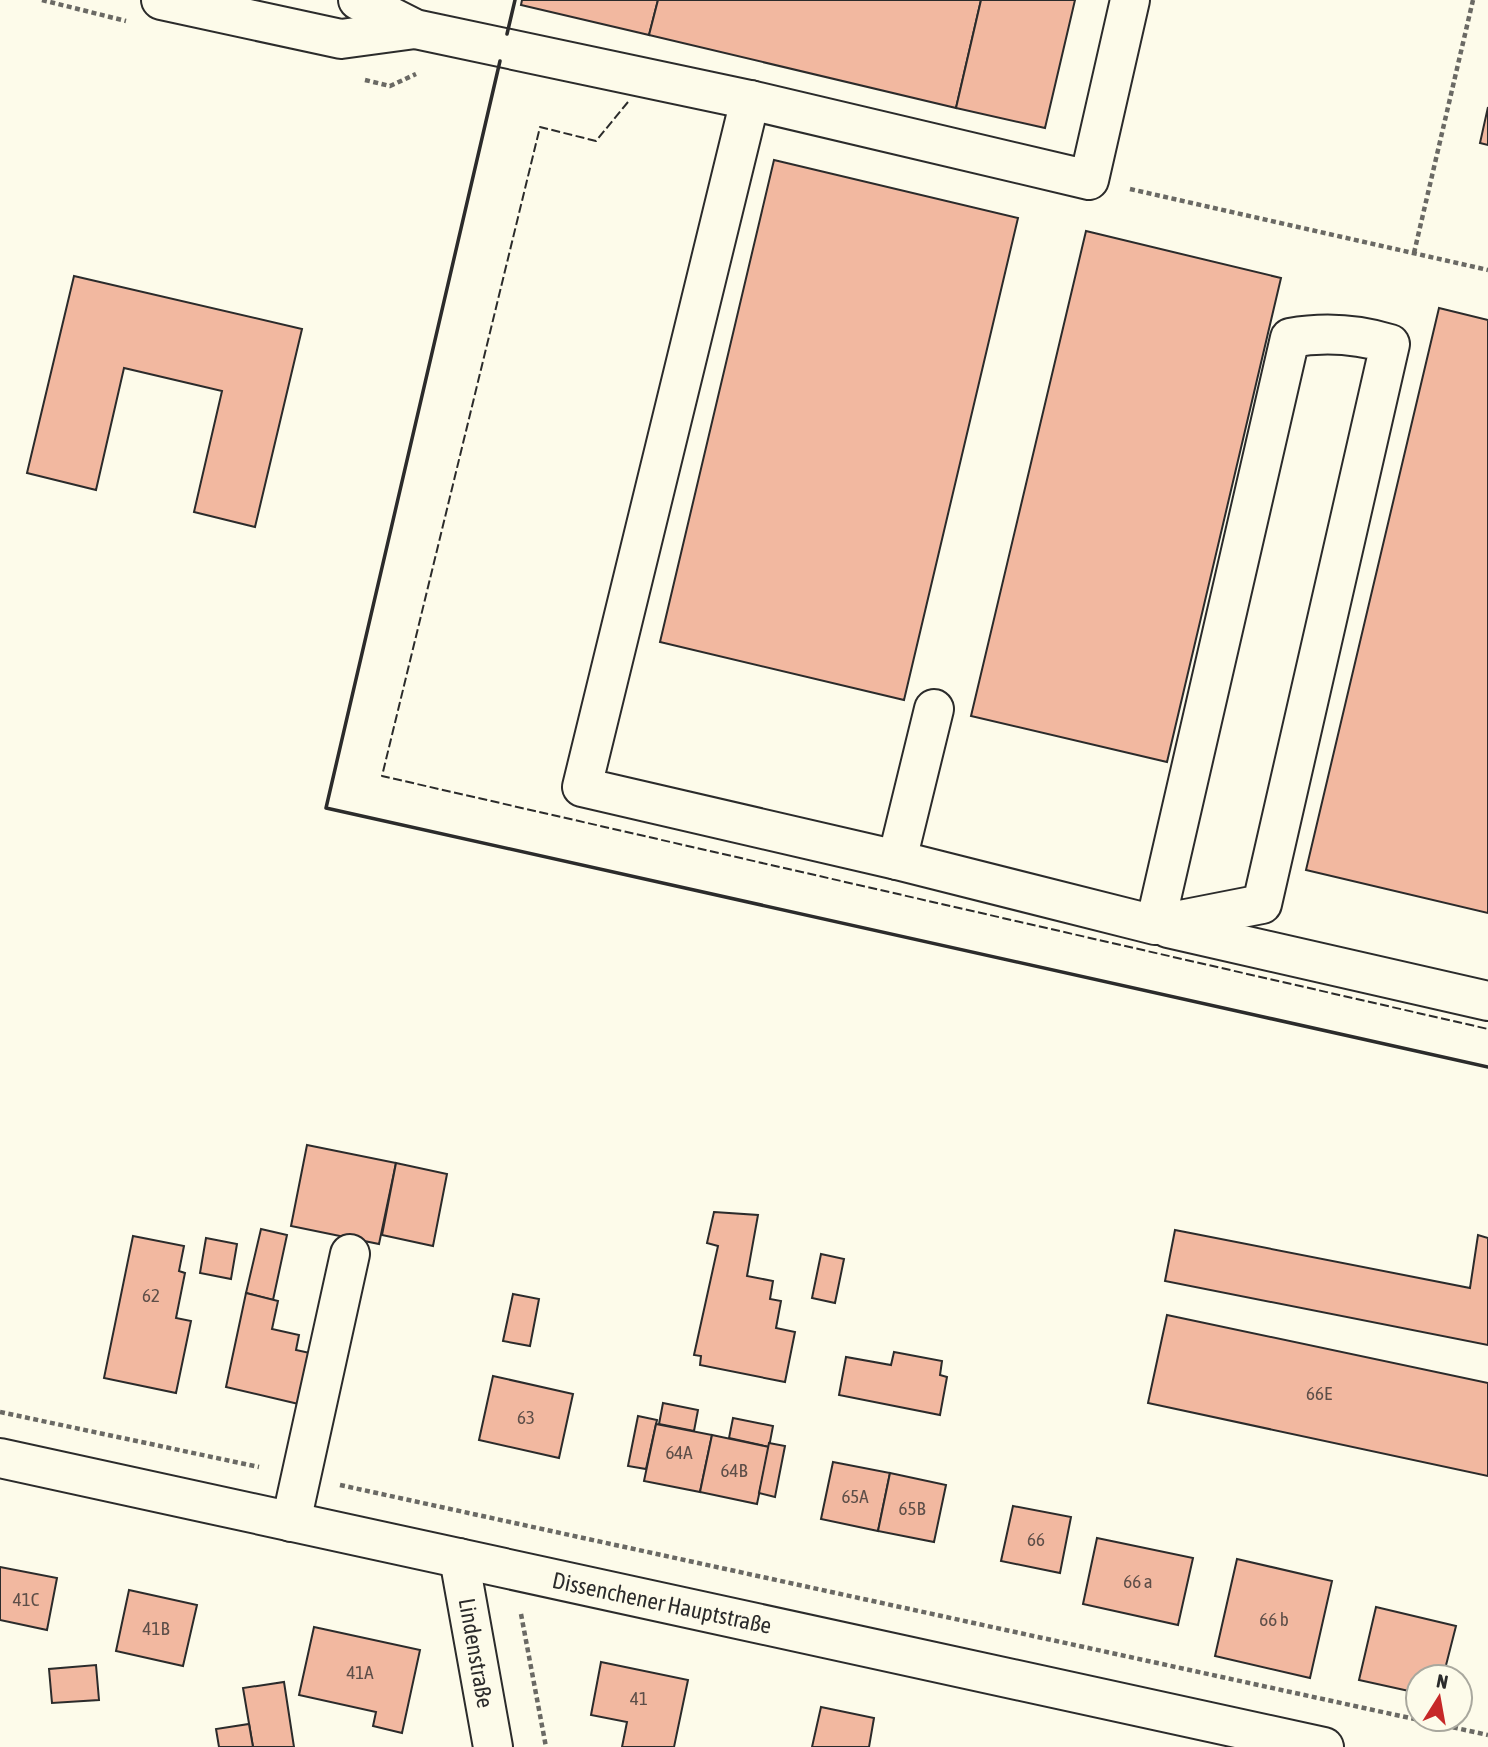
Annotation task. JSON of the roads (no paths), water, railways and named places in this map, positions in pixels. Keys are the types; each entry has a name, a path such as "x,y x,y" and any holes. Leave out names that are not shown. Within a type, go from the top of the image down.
{"main road":[{"path":"161,0 341,39 415,29"},
{"path":"358,0 415,29 750,100 1089,180 1130,0"},
{"path":"750,100 582,788 897,860 1155,925 1488,1001"},
{"path":"1320,333 1374,339 1390,344 1262,904 1155,925 1290,338 1320,333"},
{"path":"897,860 934,709"},
{"path":"291,1522 350,1254"},
{"name":"Dissenchener Hauptstraße","path":"0,1458 1324,1747"},
{"name":"Lindenstraße","path":"459,1558 493,1747"}]}
